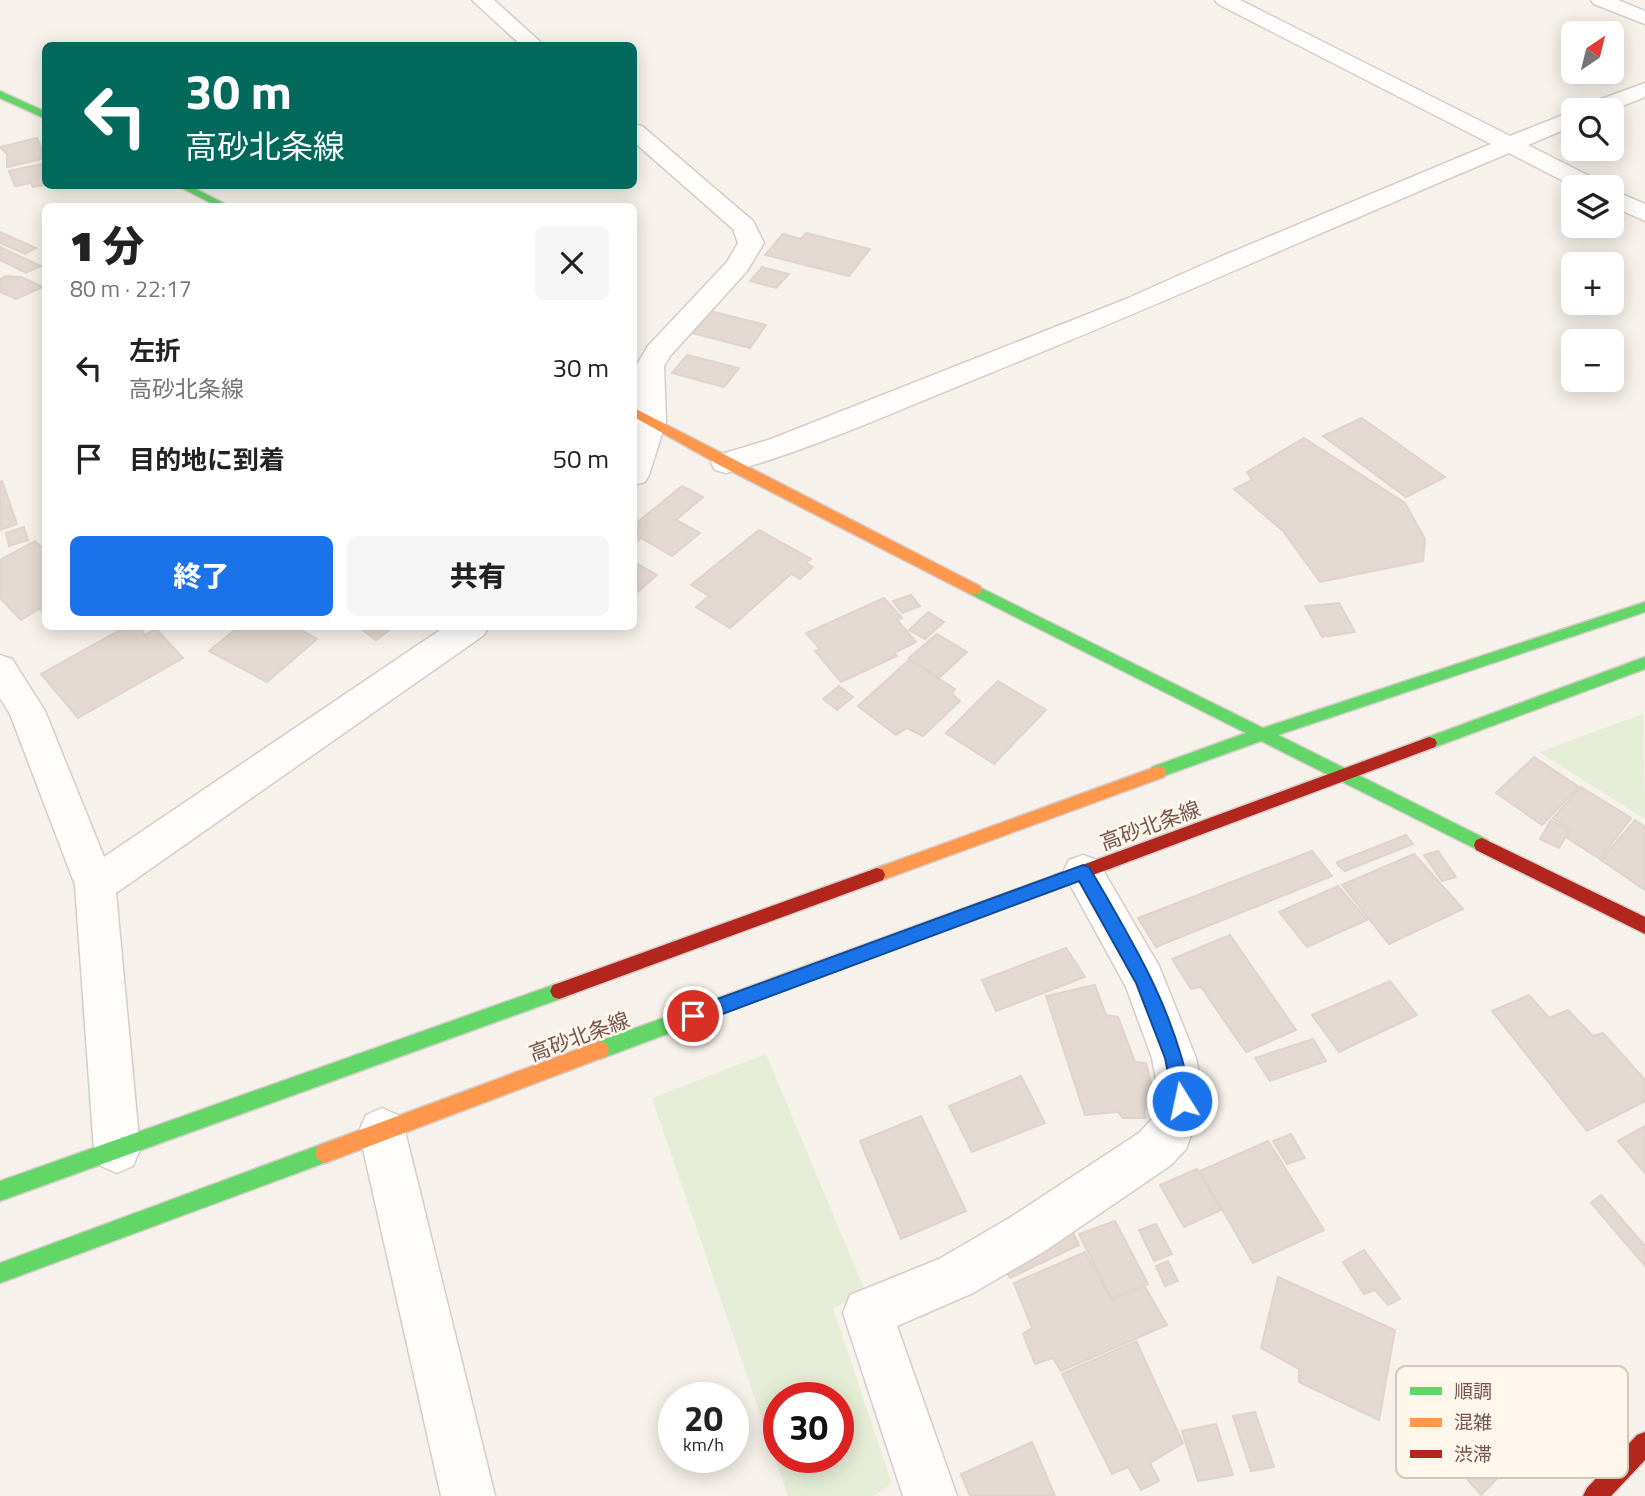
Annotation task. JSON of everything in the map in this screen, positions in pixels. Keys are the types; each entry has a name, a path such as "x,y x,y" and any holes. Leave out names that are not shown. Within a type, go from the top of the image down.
{"main road":[{"path":"4,99 42,114"},
{"path":"189,189 219,203"},
{"path":"642,417 726,463 1259,735 1645,926"},
{"path":"0,1191 483,1019 1259,735 1645,607"},
{"name":"高砂北条線","path":"0,1273 1645,663"},
{"path":"1628,1461 1645,1443"},
{"path":"1595,1496 1612,1478"}],"street":[{"path":"482,0 530,42"},
{"path":"1225,0 1568,175"},
{"path":"1601,0 1645,18"},
{"path":"1623,98 1645,89"},
{"path":"726,463 782,446 1135,304 1561,123"},
{"path":"637,134 744,226 751,243 738,266 658,352 650,366 637,453"},
{"path":"1624,203 1645,214"},
{"path":"95,885 466,630"},
{"path":"0,668 13,715 95,885 117,1150"},
{"path":"930,1496 868,1313 956,1276 1028,1234 1155,1149 1170,1133 1182,1101 1174,1058 1144,980 1083,872"},
{"path":"382,1131 468,1496"}],"green space":[{"path":"1643,714 1645,819 1539,752"},
{"path":"766,1054 866,1293 833,1308 892,1484 873,1496 788,1496 780,1473 854,1473 854,1382 763,1382 763,1423 652,1098"}],"building":[{"path":"37,138 42,149 42,159 7,167 7,154 0,147"},
{"path":"42,164 42,186 33,187 31,183 15,186 9,171"},
{"path":"0,232 36,248 25,254 0,243"},
{"path":"806,233 870,249 849,276 765,255 783,234 801,239"},
{"path":"0,247 41,266 26,273 0,260"},
{"path":"762,267 789,274 776,288 750,281"},
{"path":"6,276 21,277 42,287 16,299 0,292 0,279"},
{"path":"710,311 766,325 750,348 692,333"},
{"path":"687,355 739,368 724,387 672,373"},
{"path":"1362,418 1445,477 1406,497 1323,436"},
{"path":"1304,438 1405,503 1425,539 1423,561 1320,582 1283,531 1234,489 1252,480 1247,472"},
{"path":"2,481 17,524 0,530 0,482"},
{"path":"682,486 703,497 676,520 700,533 672,556 641,538 637,541 637,523"},
{"path":"24,527 28,540 9,546 6,533"},
{"path":"759,530 811,559 806,563 813,567 800,579 791,574 730,628 696,607 709,596 691,585"},
{"path":"35,541 42,547 42,611 39,609 21,620 0,598 0,560"},
{"path":"637,564 657,575 637,592"},
{"path":"911,595 920,606 902,613 893,601"},
{"path":"884,598 902,618 897,620 916,642 894,653 897,656 841,682 815,651 820,649 806,633"},
{"path":"1339,603 1355,632 1322,637 1305,606"},
{"path":"928,612 944,622 925,639 909,630"},
{"path":"120,630 141,630 145,635 157,630 183,658 78,718 41,674"},
{"path":"234,630 301,630 317,639 267,682 209,651"},
{"path":"362,630 390,630 376,640"},
{"path":"937,634 967,652 939,678 909,658"},
{"path":"909,660 955,689 952,694 960,701 923,736 907,728 896,735 858,706"},
{"path":"998,681 1046,710 994,764 946,733"},
{"path":"839,686 853,697 837,710 823,699"},
{"path":"1534,757 1579,787 1542,825 1496,793"},
{"path":"1581,787 1631,818 1600,859 1567,838 1571,831 1553,818"},
{"path":"1551,820 1569,831 1559,848 1540,839"},
{"path":"1635,820 1645,827 1645,890 1601,860"},
{"path":"1406,835 1413,844 1345,871 1338,865 1337,862"},
{"path":"1312,851 1332,876 1156,947 1138,918"},
{"path":"1438,851 1456,877 1442,881 1424,855"},
{"path":"1414,854 1463,909 1389,944 1342,885"},
{"path":"1338,886 1367,920 1307,947 1279,912"},
{"path":"1230,935 1296,1030 1246,1052 1201,987 1191,989 1172,959"},
{"path":"1066,948 1085,977 996,1011 982,980"},
{"path":"1390,981 1417,1015 1339,1052 1312,1015"},
{"path":"1095,985 1106,1015 1118,1017 1135,1062 1146,1063 1157,1107 1144,1109 1145,1118 1123,1118 1118,1112 1085,1115 1046,996"},
{"path":"1529,995 1549,1018 1568,1010 1593,1036 1603,1033 1645,1080 1645,1101 1587,1131 1492,1011"},
{"path":"1313,1039 1326,1061 1270,1081 1255,1058"},
{"path":"1021,1076 1045,1123 972,1152 949,1106"},
{"path":"921,1116 966,1211 901,1239 860,1141"},
{"path":"1645,1126 1645,1173 1618,1141"},
{"path":"1291,1134 1305,1158 1287,1164 1273,1141"},
{"path":"1268,1141 1324,1230 1253,1263 1200,1171"},
{"path":"1197,1169 1221,1210 1184,1227 1160,1185"},
{"path":"1601,1195 1645,1246 1645,1266 1591,1203"},
{"path":"1067,1220 1079,1245 1010,1278 1002,1262"},
{"path":"1115,1221 1148,1284 1111,1298 1079,1234"},
{"path":"1156,1224 1172,1254 1154,1261 1139,1230"},
{"path":"1364,1250 1400,1299 1388,1305 1375,1290 1364,1294 1343,1262"},
{"path":"1085,1252 1111,1300 1145,1287 1167,1325 1061,1371 1053,1358 1035,1364 1023,1334 1032,1328 1014,1283"},
{"path":"1168,1261 1178,1281 1165,1286 1156,1266"},
{"path":"1278,1277 1395,1330 1379,1420 1299,1382 1299,1369 1261,1348"},
{"path":"1136,1341 1183,1443 1150,1463 1159,1481 1141,1490 1128,1467 1112,1474 1062,1374"},
{"path":"1255,1412 1274,1467 1251,1471 1233,1416"},
{"path":"1216,1424 1233,1475 1198,1481 1182,1431"},
{"path":"1032,1442 1055,1496 970,1496 961,1474"},
{"path":"1466,1478 1498,1478 1481,1495"}],"traffic: fast":[{"path":"0,94 42,114"},
{"path":"189,189 218,203"},
{"path":"975,590 1482,845"},
{"path":"1158,772 1259,735 1645,607"},
{"path":"1429,743 1645,663"},
{"path":"600,1050 1061,880"},
{"path":"0,1191 559,991"},
{"path":"0,1273 325,1153"}],"traffic: slow":[{"path":"637,414 726,463 975,590"},
{"path":"877,875 1158,772"},
{"path":"325,1153 600,1050"}],"traffic: jam":[{"path":"1061,880 1429,743"},
{"path":"1482,845 1645,926"},
{"path":"559,991 877,875"},
{"path":"1628,1461 1645,1443"},
{"path":"1595,1496 1612,1478"}],"route":[{"path":"693,1016 1083,872 1144,980 1174,1058 1182,1101"}]}
